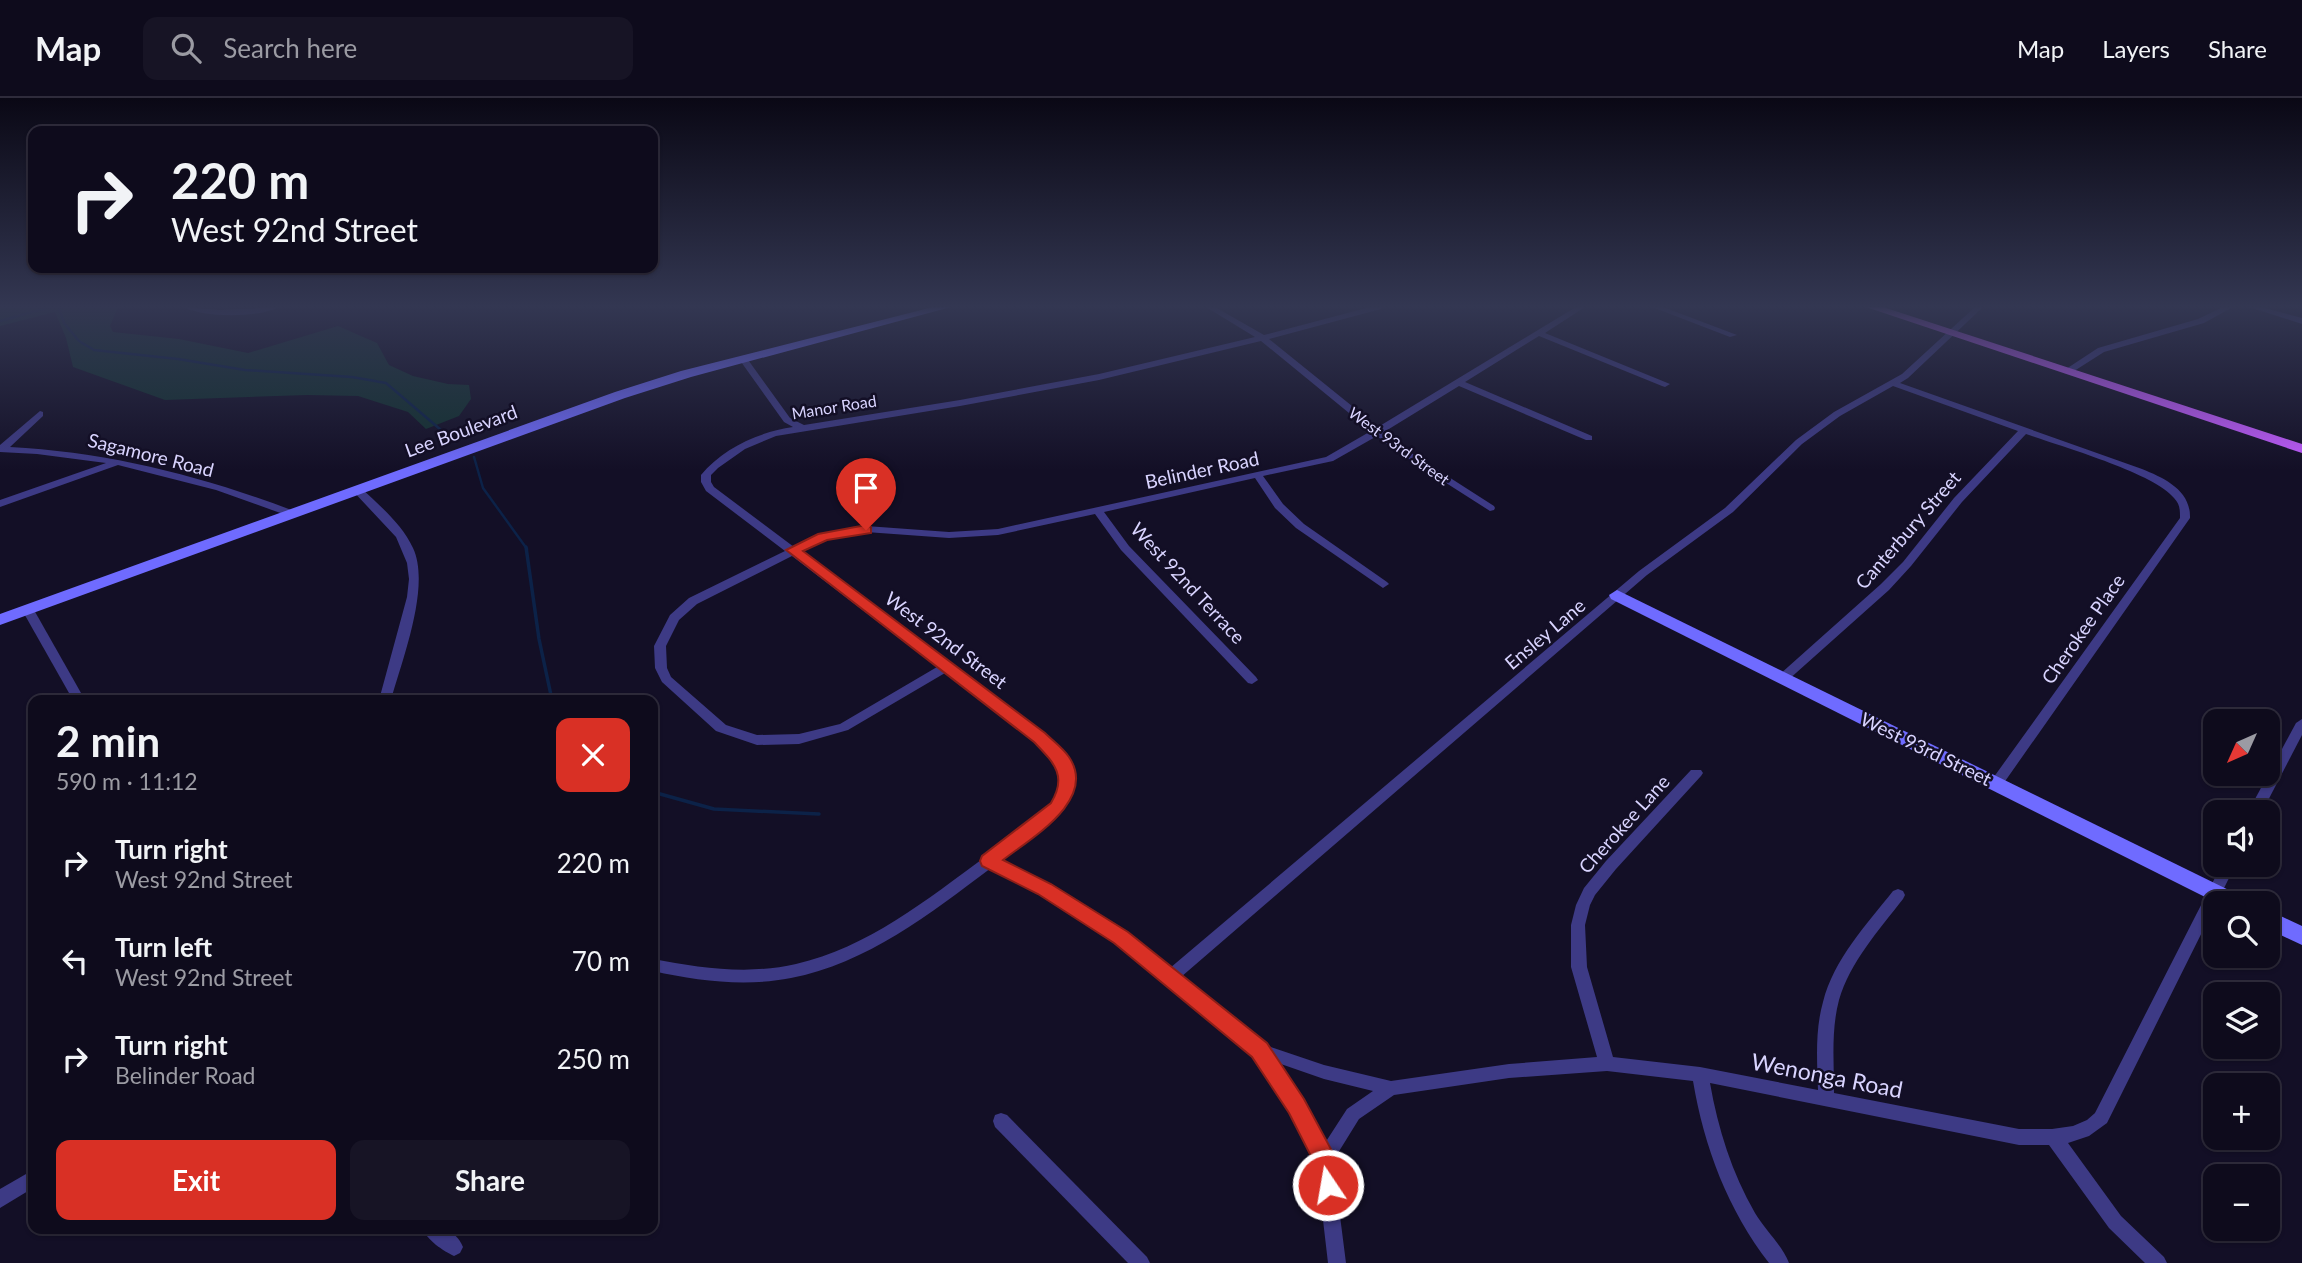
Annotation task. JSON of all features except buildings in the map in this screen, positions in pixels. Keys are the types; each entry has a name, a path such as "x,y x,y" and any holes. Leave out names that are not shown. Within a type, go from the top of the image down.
{"main road":[{"path":"2039,361 2302,449"}],"street":[{"name":"Lee Boulevard","path":"0,621 619,395 735,361"},
{"path":"745,361 787,420 802,428"},
{"name":"Manor Road","path":"712,468 742,447 774,433 1058,385 1161,361"},
{"name":"West 93rd Street","path":"1291,361 1377,432 1490,508"},
{"name":"Belinder Road","path":"793,550 823,537 851,530 974,535 1258,476 1329,458 1377,432 1491,361"},
{"path":"1611,361 1665,383"},
{"name":"Ensley Lane","path":"1170,977 1617,595 1729,510 1815,429 1836,414 1895,384 1920,361"},
{"path":"2068,371 2083,361"},
{"path":"1458,382 1589,438"},
{"path":"1895,384 2024,430"},
{"path":"1,449 40,414"},
{"path":"774,433 787,420"},
{"name":"Cherokee Place","path":"1996,784 2185,518 2187,510 2177,494 2152,477 2024,430"},
{"name":"Canterbury Street","path":"1783,678 1885,587 1958,500 2024,430"},
{"name":"Sagamore Road","path":"1,449 51,450 118,462 264,503 290,513"},
{"path":"0,504 118,462"},
{"name":"West 92nd Street","path":"658,966 748,976 809,968 850,953 920,910 1057,808 1064,795 1067,771 1052,748 710,489 706,475 712,468"},
{"path":"1258,476 1286,514 1383,584"},
{"path":"356,490 401,534 414,562 416,582 413,597 386,695"},
{"name":"West 92nd Terrace","path":"1098,510 1125,548 1252,680"},
{"path":"793,550 693,601 674,618 663,636 659,657 666,679 721,728 757,740 819,736 844,727 946,667"},
{"name":"West 93rd Street","path":"1617,595 2213,891"},
{"path":"27,610 76,695"},
{"path":"2261,800 2302,723"},
{"name":"Cherokee Lane","path":"1607,1064 1579,967 1578,925 1583,905 1604,872 1696,773"},
{"path":"989,861 1087,914 1260,1050 1296,1106 1324,1158 1337,1263"},
{"path":"1826,1098 1826,1033 1832,999 1842,974 1898,895"},
{"name":"Wenonga Road","path":"1260,1050 1324,1072 1391,1087 1509,1071 1607,1064 1700,1074 2019,1138 2054,1138 2091,1129 2101,1118 2203,916"},
{"path":"2280,925 2302,936"},
{"path":"1700,1074 1708,1122 1724,1168 1746,1214 1780,1263"},
{"path":"1324,1158 1353,1114 1391,1087"},
{"path":"1001,1121 1141,1263"},
{"path":"2054,1138 2115,1222 2158,1263"},
{"path":"0,1199 28,1181"},
{"path":"438,1234 454,1247"}],"green space":[{"path":"72,361 387,361 389,365 413,376 448,384 469,385 471,399 459,416 426,429 408,412 358,396 165,400 73,367"}],"waterway":[{"path":"192,361 245,370 352,377 386,383 455,442"},
{"path":"474,457 483,488 526,548"},
{"path":"526,548 539,639 551,695"},
{"path":"658,793 714,809 819,814"}],"route":[{"path":"866,530 851,530 823,537 793,550 1040,738 1062,760 1067,771 1067,785 1057,808 1040,824 989,861 1087,914 1144,956 1260,1050 1296,1106 1324,1158 1328,1185"}]}
